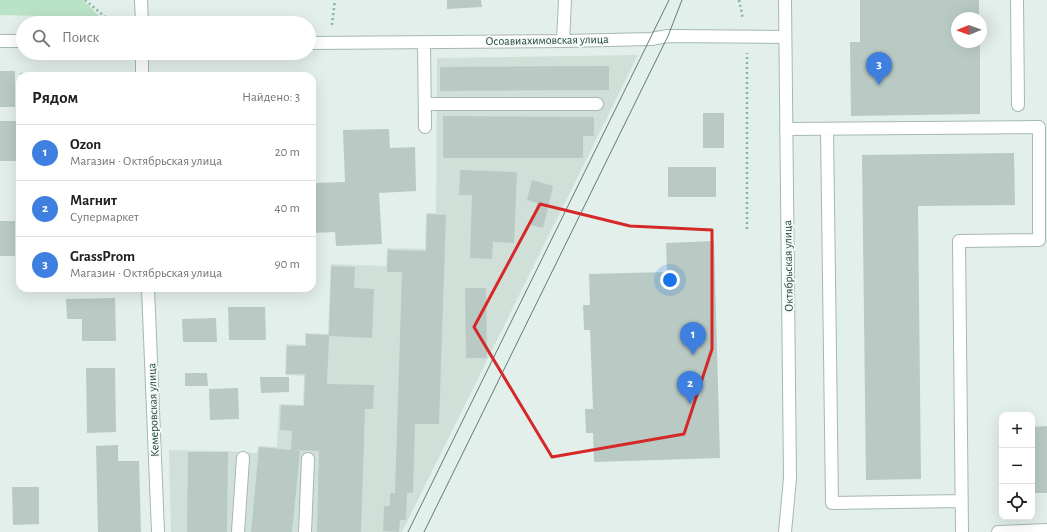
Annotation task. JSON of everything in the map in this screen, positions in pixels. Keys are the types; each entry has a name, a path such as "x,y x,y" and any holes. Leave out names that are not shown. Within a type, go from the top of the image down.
{"street":[{"path":"141,0 142,16"},
{"path":"564,41 565,0"},
{"name":"Октябрьская улица","path":"785,0 790,478 785,532"},
{"path":"1017,0 1018,105"},
{"name":"Осоавиахимовская улица","path":"316,43 564,41 651,39 668,36 785,37"},
{"path":"0,41 16,42"},
{"path":"424,42 425,127"},
{"path":"142,60 142,72"},
{"path":"425,104 597,104"},
{"path":"786,130 1039,127 1040,240 959,241 962,532"},
{"path":"827,129 832,503 961,501"},
{"name":"Кемеровская улица","path":"148,292 158,532"},
{"path":"238,532 243,458"},
{"path":"305,532 308,459"},
{"path":"998,532 1047,530"}],"path":[{"path":"85,0 104,16"},
{"path":"331,42 334,0"},
{"path":"739,0 747,37 747,229"}],"highlighted area":[{"path":"540,204 630,226 712,230 712,349 684,434 552,457 474,327"}],"shaded area":[{"path":"638,55 402,532 171,532 169,450 257,453 258,446 277,447 279,404 303,405 304,376 285,375 286,344 305,345 305,333 328,334 331,264 386,266 387,248 425,249 426,213 436,213 437,58"}],"green space":[{"path":"0,0 83,0 99,16 41,16 0,15"}],"building":[{"path":"447,0 481,0 482,7 447,9"},
{"path":"860,0 979,0 979,12 951,12 951,48 980,48 980,114 851,116 850,42 860,42"},
{"path":"609,66 609,90 440,91 440,67"},
{"path":"0,71 15,71 15,107 0,107"},
{"path":"703,113 724,113 724,148 703,148"},
{"path":"443,116 594,117 594,136 583,136 583,158 443,158"},
{"path":"0,121 16,121 16,161 0,161"},
{"path":"389,129 390,148 415,147 416,191 379,193 382,244 336,246 335,232 316,233 316,183 345,182 343,130"},
{"path":"1014,153 1015,205 918,206 921,479 866,480 862,155"},
{"path":"668,167 716,167 716,197 668,197"},
{"path":"460,170 517,172 514,243 493,242 492,259 470,258 472,195 459,195"},
{"path":"532,180 553,186 543,228 531,225 537,203 527,200"},
{"path":"427,214 446,215 439,424 415,424 413,493 407,493 406,520 400,520 399,532 383,531 384,506 390,506 390,493 395,493 402,272 387,272 388,250 426,251"},
{"path":"0,221 15,221 15,256 0,256"},
{"path":"714,241 720,458 594,462 593,433 586,433 585,409 593,409 590,330 584,330 583,305 590,305 589,274 667,272 666,243"},
{"path":"331,266 355,267 354,288 374,289 372,338 329,336 327,384 374,385 373,409 365,409 361,532 317,532 319,451 295,450 300,451 292,532 251,532 259,447 291,450 292,431 280,430 281,405 304,406 305,374 286,374 287,346 306,346 306,334 329,335"},
{"path":"465,288 486,288 487,358 466,358"},
{"path":"115,298 116,341 82,341 82,319 67,319 66,299"},
{"path":"228,307 265,307 266,340 229,340"},
{"path":"216,318 217,342 183,342 182,319"},
{"path":"86,368 115,368 116,432 87,433"},
{"path":"185,373 207,373 208,386 185,386"},
{"path":"260,377 289,377 289,392 261,393"},
{"path":"238,388 239,419 210,420 209,389"},
{"path":"1047,426 1047,493 1035,493 1035,427"},
{"path":"118,445 118,461 139,461 141,532 98,532 96,446"},
{"path":"188,452 228,452 227,532 187,532"},
{"path":"12,487 39,487 39,524 13,525"}],"tram line":[{"path":"408,532 669,0"},
{"path":"424,532 668,36 682,0"}],"place":[{"name":"GrassProm","path":"879,85"},
{"name":"Ozon","path":"693,355"},
{"name":"Магнит","path":"690,404"}]}
